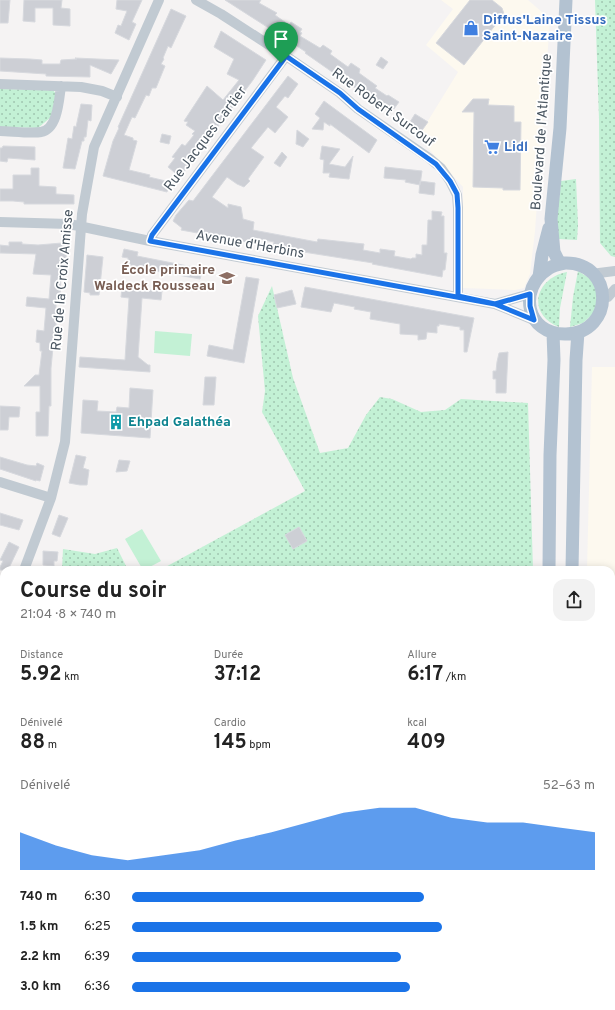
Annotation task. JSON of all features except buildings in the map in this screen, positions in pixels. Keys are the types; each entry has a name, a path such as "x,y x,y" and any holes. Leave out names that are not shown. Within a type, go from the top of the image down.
{"main road":[{"name":"Boulevard de l'Atlantique","path":"539,277 542,255 551,218 560,128 566,0"},
{"name":"Boulevard de l'Atlantique","path":"551,218 554,252 560,264"},
{"path":"560,264 583,264 599,273 611,293 605,309 599,319 592,326 578,332 564,334 553,333 538,325 534,320 530,306 530,294 539,277 548,268 560,264"},
{"path":"572,566 576,360 578,332"},
{"path":"549,566 550,455 554,360 553,333"}],"street":[{"name":"Rue de la Croix Amisse","path":"26,566 51,498 65,442 81,227 94,147 159,0"},
{"name":"Rue Robert Surcouf","path":"196,0 221,14 340,93 358,109 441,168 457,194 458,296"},
{"name":"Rue Jacques Cartier","path":"150,241 152,235 176,201 286,56"},
{"path":"0,84 82,87 117,96"},
{"path":"0,131 42,132 48,128 55,119 61,86"},
{"name":"Avenue d'Herbins","path":"0,222 69,224 150,241 458,296 495,304 534,320"},
{"path":"599,273 615,271"},
{"name":"Avenue d'Herbins","path":"495,304 530,294"},
{"path":"0,482 51,498"}],"shaded area":[{"path":"441,0 528,0 550,19 535,231 530,274 524,288 515,290 463,288 463,187 418,137 458,72 426,45 453,9"},
{"path":"592,367 615,367 615,566 587,566"}],"green space":[{"path":"595,0 615,0 615,257 611,256 600,243 599,119"},
{"path":"0,89 53,90 56,94 51,117 38,128 0,127"},
{"path":"576,179 578,225 577,240 558,239 557,219 561,181"},
{"path":"578,271 597,283 597,310 583,323 570,327 573,297"},
{"path":"567,272 560,308 559,327 549,321 542,314 539,305 539,297 542,289 548,281"},
{"path":"272,286 293,378 320,453 348,448 366,415 380,397 392,399 421,412 445,410 461,399 528,403 533,566 167,566 305,491 262,412 265,391 258,316"},
{"path":"155,331 192,334 190,356 154,353"},
{"path":"142,529 161,561 152,566 141,566 125,539"},
{"path":"117,548 126,566 62,566 63,549 95,554"}],"place":[{"name":"Diffus'Laine Tissus Saint-Nazaire","path":"471,28"},
{"name":"Lidl","path":"492,147"},
{"name":"École primaire Waldeck Rousseau","path":"227,278"},
{"name":"Ehpad Galathéa","path":"116,422"}],"route":[{"path":"281,63 176,201 152,235 150,241 458,296 495,304 530,294 530,306 534,320 495,304 483,301 458,296 457,194 441,168 358,109 340,93 286,56 281,63"}]}
